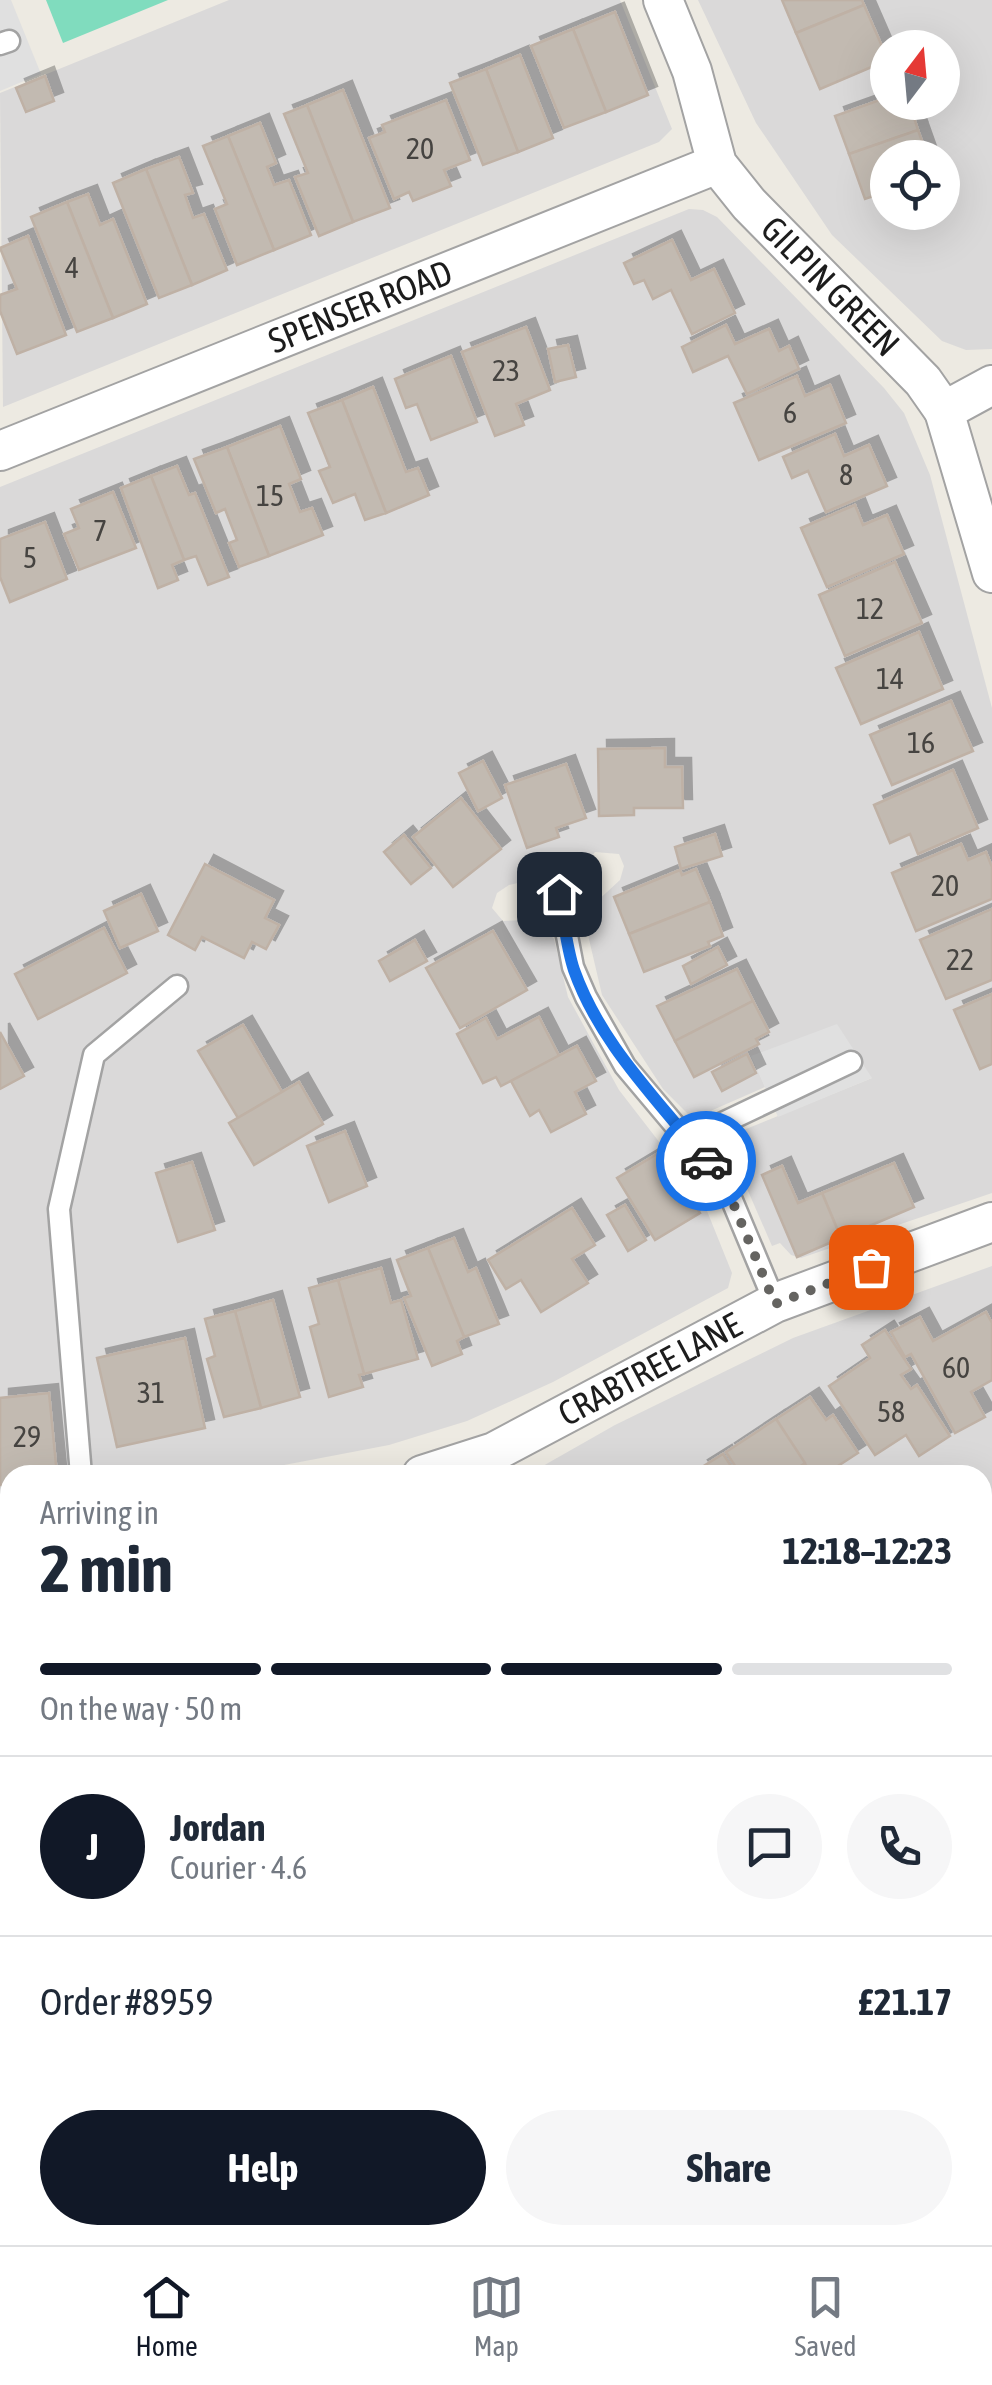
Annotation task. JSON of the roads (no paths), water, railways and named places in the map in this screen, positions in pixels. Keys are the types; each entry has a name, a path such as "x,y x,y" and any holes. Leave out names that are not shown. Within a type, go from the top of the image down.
{"street":[{"path":"663,0 692,71 717,164"},
{"name":"GILPIN GREEN","path":"717,164 750,204 913,370 944,412 992,573"},
{"name":"SPENSER ROAD","path":"1,446 717,164"},
{"path":"944,412 992,385"},
{"name":"CRABTREE LANE","path":"453,1465 494,1452 775,1304 992,1222"}],"lane":[{"path":"559,894 573,967 586,997 625,1066 726,1186 775,1304"},
{"path":"80,1465 59,1209 94,1056 177,986"},
{"path":"689,1138 851,1062"}]}
